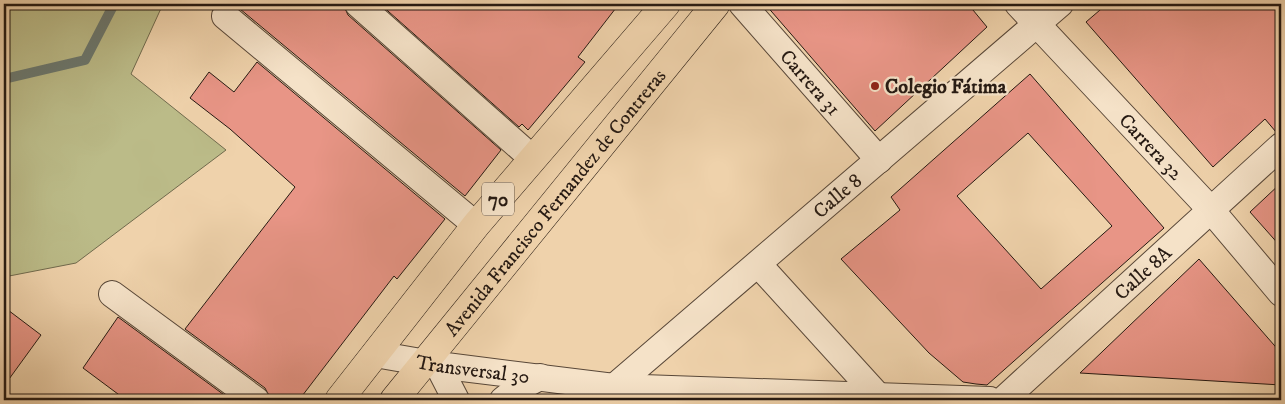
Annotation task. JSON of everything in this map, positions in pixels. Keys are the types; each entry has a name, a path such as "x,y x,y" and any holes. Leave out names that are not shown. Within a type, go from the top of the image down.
{"main road":[{"name":"Avenida Francisco Fernandez de Contreras","path":"339,400 476,225 666,4"},
{"name":"Avenida Francisco Fernandez de Contreras","path":"394,400 430,363 716,4"}],"street":[{"path":"358,4 532,158"},
{"name":"Carrera 31","path":"742,4 879,160"},
{"name":"Carrera 32","path":"1018,4 1036,26 1210,210 1281,293"},
{"name":"Calle 8","path":"614,387 1060,4"},
{"path":"224,16 476,225"},
{"name":"Calle 8A","path":"1003,400 1281,146"},
{"path":"758,264 878,396"},
{"path":"112,294 256,400"},
{"name":"Transversal 30","path":"375,354 614,387 990,400"},
{"path":"430,363 456,400"},
{"path":"503,400 540,378"}],"green space":[{"path":"4,4 163,4 131,74 226,150 76,263 4,277"}],"building":[{"path":"234,4 343,4 348,15 501,150 465,196"},
{"path":"380,4 619,4 578,57 585,62 528,130 522,124 519,127"},
{"path":"765,4 968,4 987,27 875,131"},
{"path":"1107,4 1281,4 1281,131 1276,132 1265,119 1213,167 1086,22"},
{"path":"257,62 445,219 397,279 394,276 299,400 271,400 265,388 185,329 295,187 230,129 190,98 209,72 234,92"},
{"path":"1030,74 1164,228 987,385 976,384 963,382 929,353 841,259 900,210 891,197","holes":["1028,133 1112,226 1041,289 957,196"]},
{"path":"1281,183 1281,247 1250,212"},
{"path":"1199,259 1281,353 1281,385 1080,373"},
{"path":"4,307 41,335 4,386"},
{"path":"118,317 231,400 126,400 83,368"}],"waterway":[{"path":"4,79 85,60 114,4"}],"place":[{"name":"Colegio Fátima","path":"875,86"}]}
